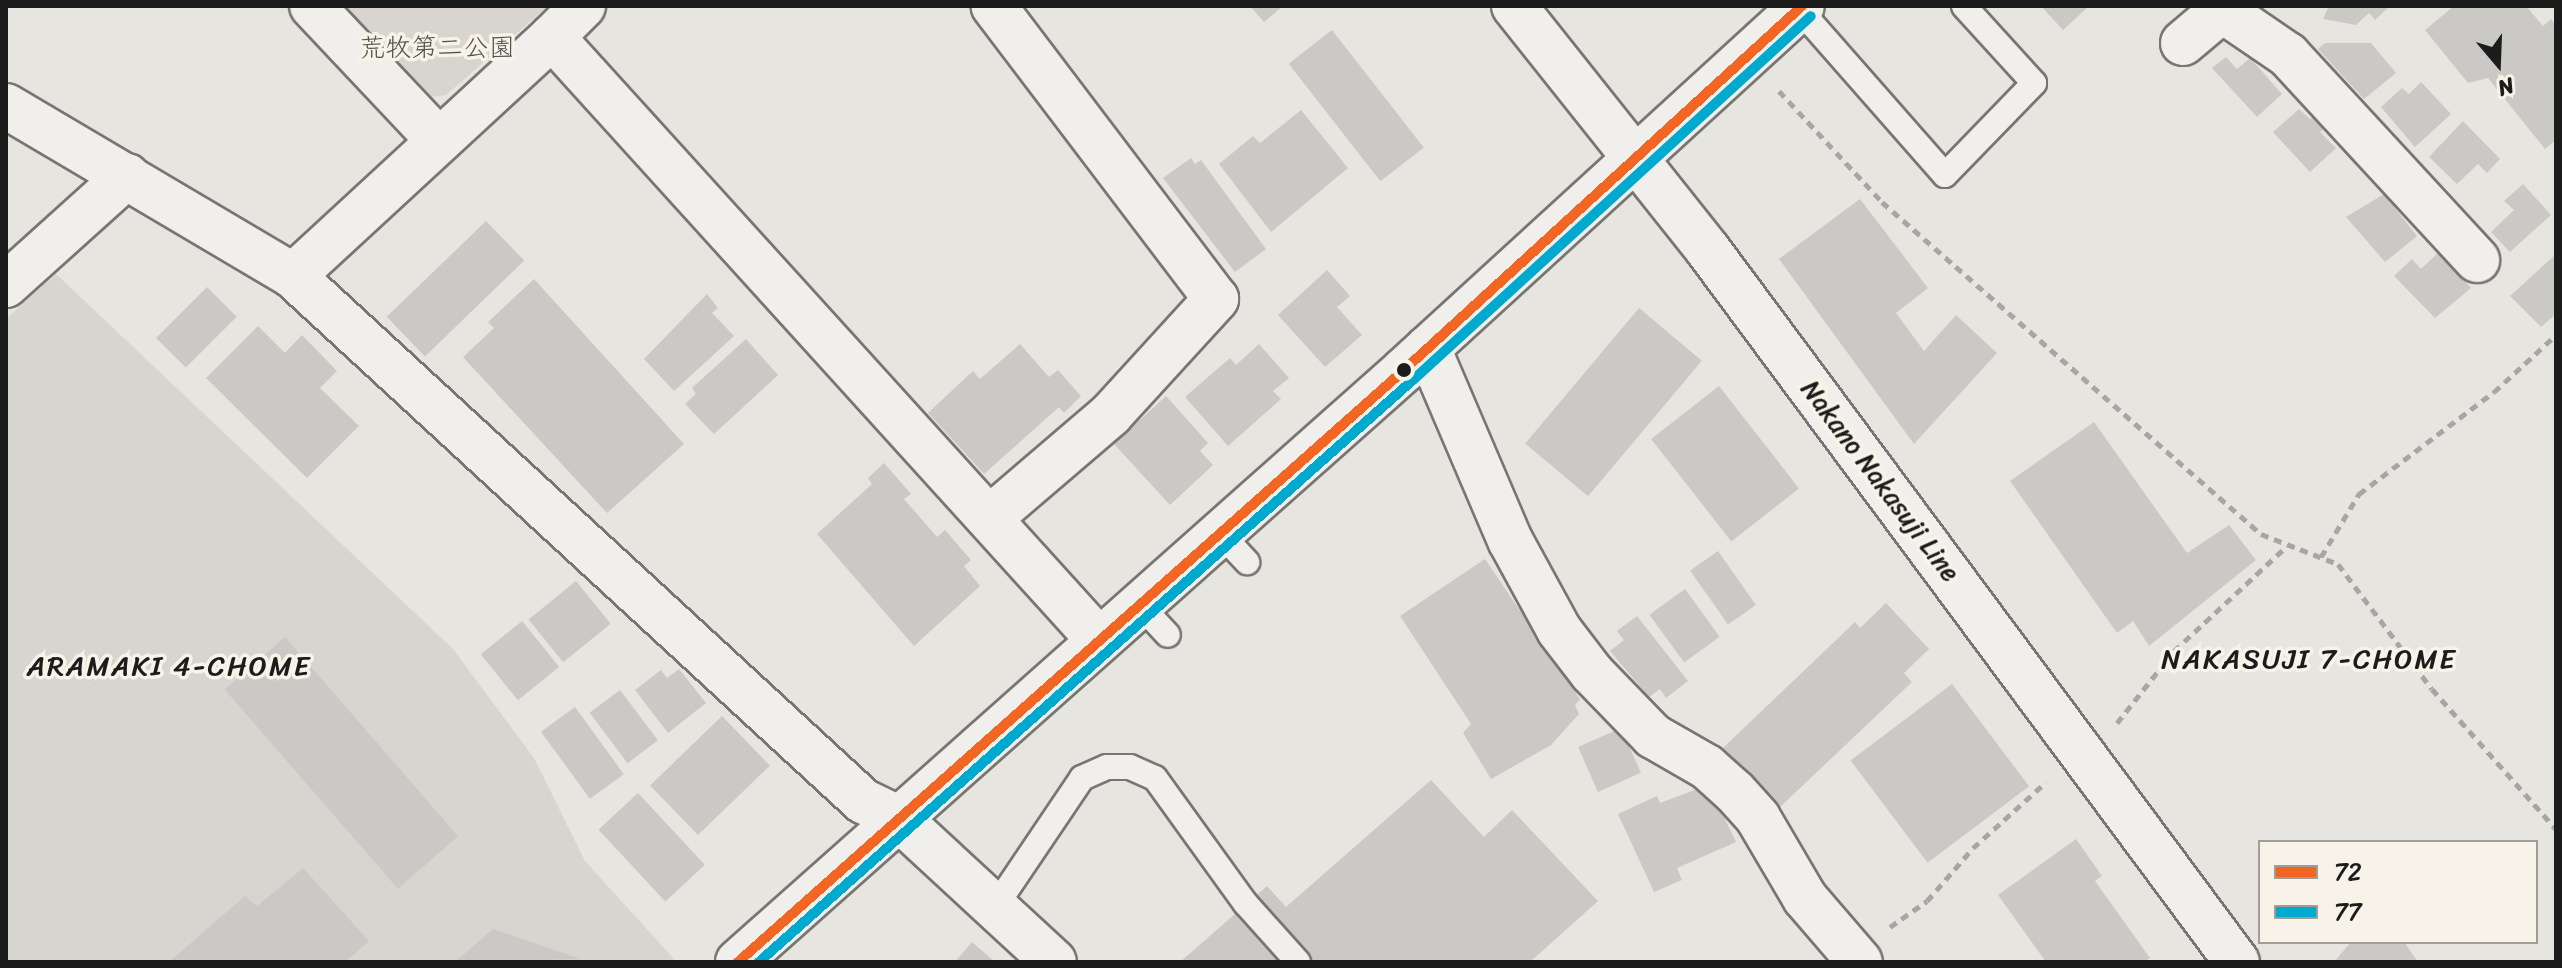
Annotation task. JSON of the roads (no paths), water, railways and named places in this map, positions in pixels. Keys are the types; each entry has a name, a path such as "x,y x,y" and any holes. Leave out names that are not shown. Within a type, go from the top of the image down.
{"street":[{"path":"312,6 439,141"},
{"path":"293,276 583,6"},
{"path":"991,517 1111,414 1216,299 994,6"},
{"name":"Nakano Nakasuji Line","path":"1514,6 1637,156 2237,962"},
{"path":"738,962 1099,640 1153,620 1233,548 1428,348 1801,7"},
{"path":"2183,43 2224,8 2288,55 2368,165 2468,232"},
{"path":"552,37 991,517 1099,640"},
{"path":"6,106 293,276 863,801 898,818 1054,962"},
{"path":"6,285 127,176"},
{"path":"1428,348 1510,540 1559,630 1592,673 1653,736 1707,767 1742,800 1758,818 1786,871 1857,958"}],"lane":[{"path":"1801,7 1945,175 2034,83 1964,6"},
{"path":"995,907 1082,778 1107,767 1144,771 1169,795 1246,904 1298,962"}],"district":[{"name":"NAKASUJI 7-CHOME","path":"2309,659"},
{"name":"ARAMAKI 4-CHOME","path":"169,666"}],"park label":[{"name":"荒牧第二公園","path":"437,48"}]}
